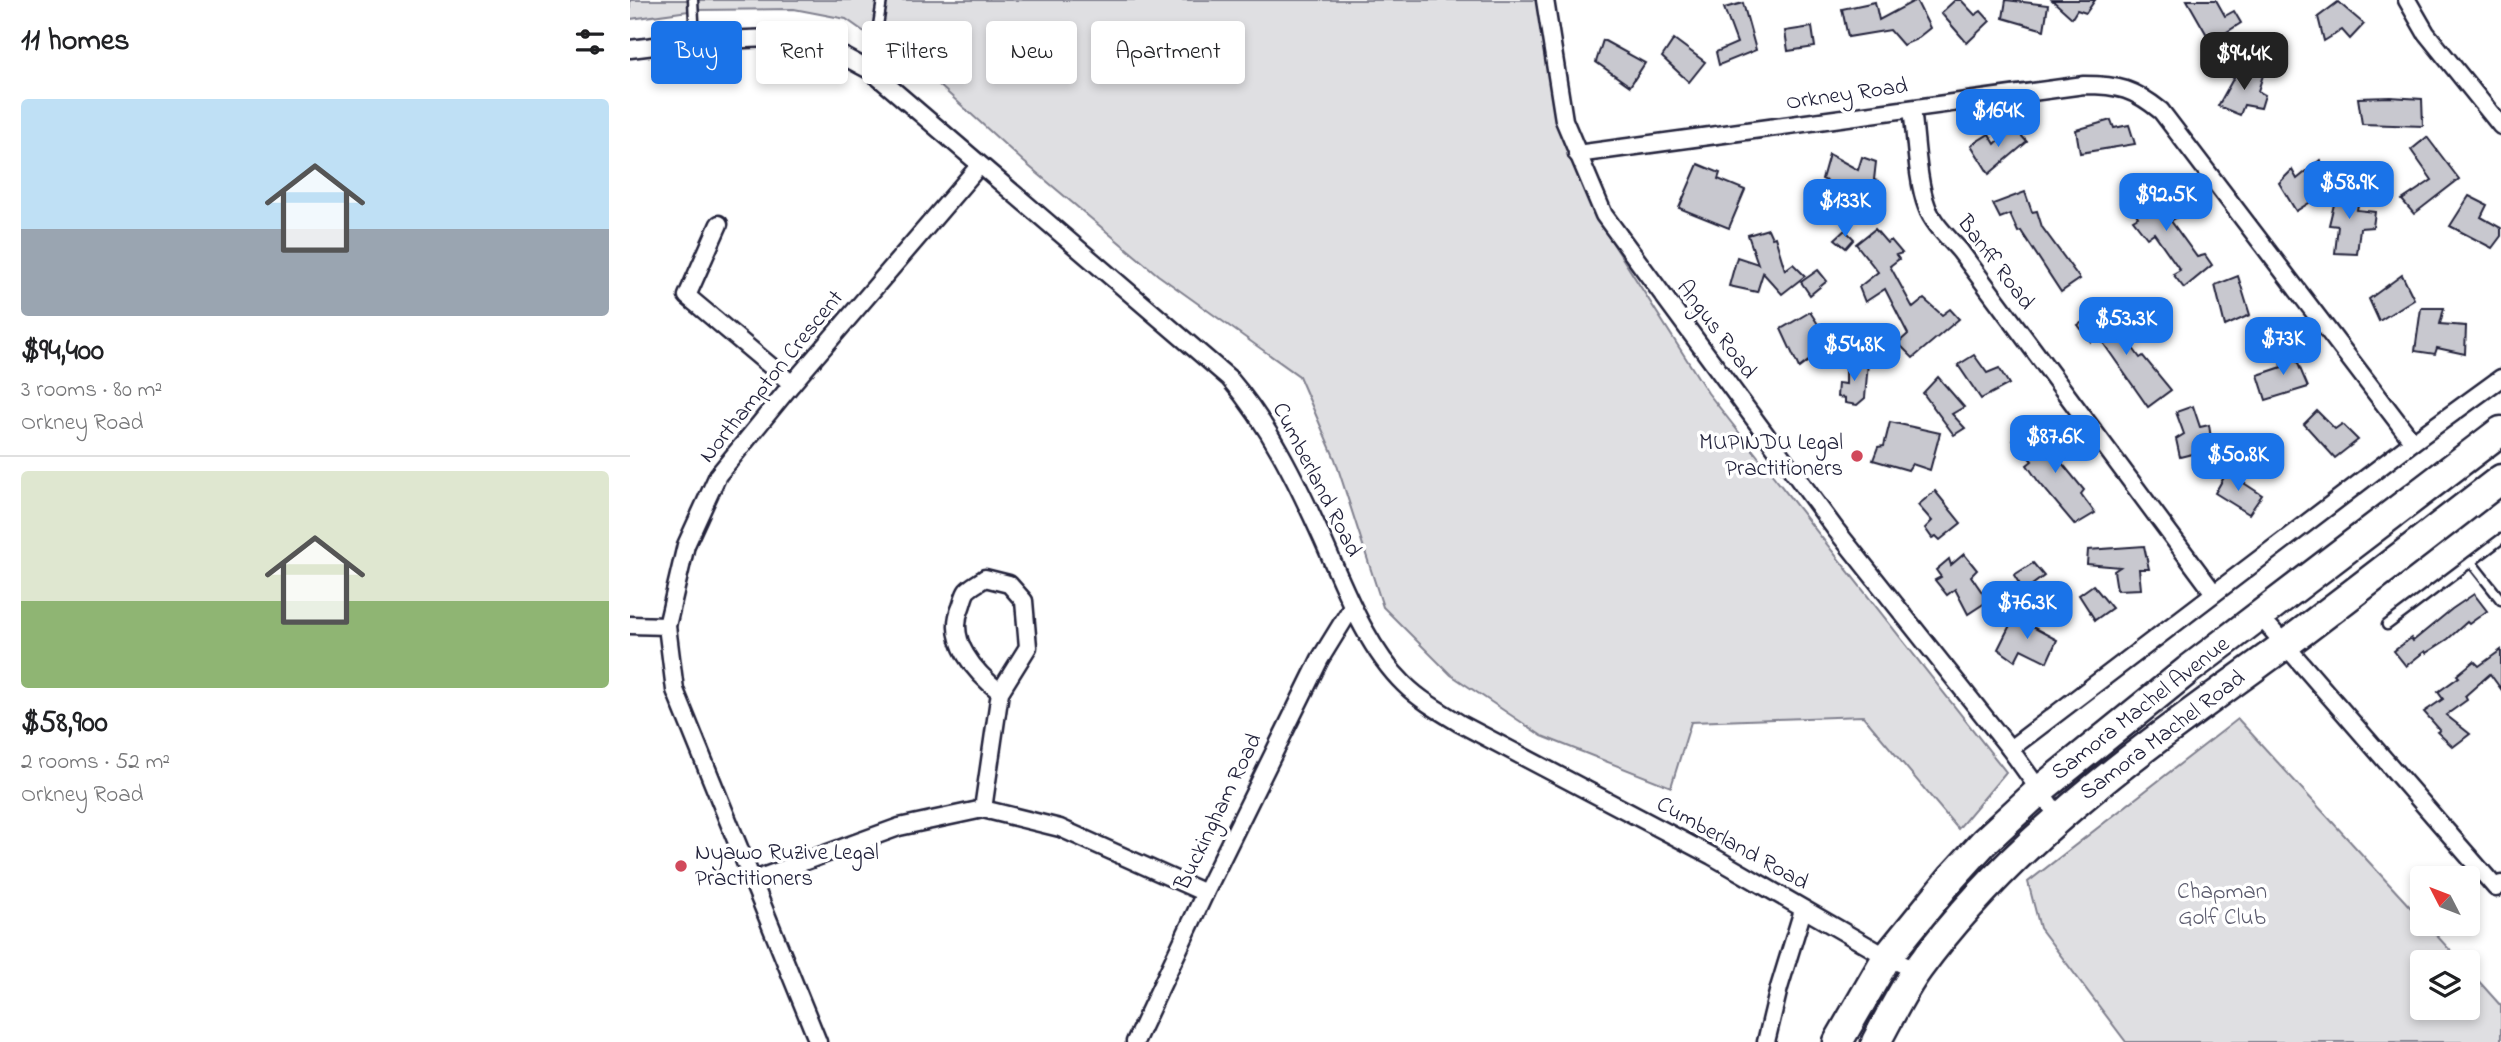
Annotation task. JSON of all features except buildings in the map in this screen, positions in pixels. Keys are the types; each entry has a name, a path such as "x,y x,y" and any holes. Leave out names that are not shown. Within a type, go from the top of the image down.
{"highway":[{"name":"Samora Machel Avenue","path":"1838,1042 1887,957 1984,842 2040,790 2188,670 2501,431"},
{"name":"Samora Machel Road","path":"1876,1042 1917,971 1971,904 2058,816 2146,745 2284,645 2501,479"}],"street":[{"name":"Angus Road","path":"1545,0 1564,120 1604,215 1836,530 2010,749 2058,816"},
{"path":"2407,0 2426,33 2501,126"},
{"name":"Cumberland Road","path":"742,39 799,37 815,41 862,66"},
{"name":"Cumberland Road","path":"630,49 651,46"},
{"name":"Cumberland Road","path":"886,84 1229,377 1250,402 1271,435 1309,509 1352,607 1387,666 1405,685 1433,708 1712,856 1803,910 1917,971"},
{"name":"Orkney Road","path":"1577,154 2084,85 2127,89 2161,111 2413,442"},
{"name":"Banff Road","path":"1912,109 1923,191 1927,208 1935,221 2214,593"},
{"name":"Northampton Crescent","path":"818,1042 675,690 667,626 687,545 718,475 792,384 979,166"},
{"path":"719,224 687,296 792,384"},
{"name":"Samora Machel Avenue","path":"2010,749 2501,378"},
{"path":"983,809 1000,692 1028,647 1024,601 1009,584 985,578 967,591 958,614 957,632 966,657 982,678 1000,692"},
{"name":"Buckingham Road","path":"1135,1042 1205,892 1320,659 1352,607"},
{"path":"2260,616 2499,888"},
{"path":"630,625 667,626"},
{"path":"754,880 899,827 983,809 1060,828 1205,892"},
{"path":"1766,1042 1803,910"}],"lane":[{"path":"693,0 694,21"},
{"path":"879,21 882,0"},
{"path":"2387,625 2501,540"},
{"path":"2471,562 2501,600"}],"green space":[{"path":"630,0 1536,0 1561,121 1602,226 1708,393 2006,772 1958,829 1863,716 1691,722 1671,787 1542,736 1451,675 1383,607 1335,459 1299,376 1158,275 1024,162 938,84 972,84 972,21 862,21 862,30 846,19 794,9 696,10 630,19"},
{"name":"Chapman Golf Club","path":"2238,719 2410,907 2410,936 2437,936 2450,950 2410,950 2410,1020 2480,1020 2480,982 2501,1006 2501,1042 2126,1042 2040,928 2028,882"}],"place":[{"name":"MUPINDU Legal Practitioners","path":"1857,456"},
{"name":"Nyawo Ruzive Legal Practitioners","path":"681,866"}]}
